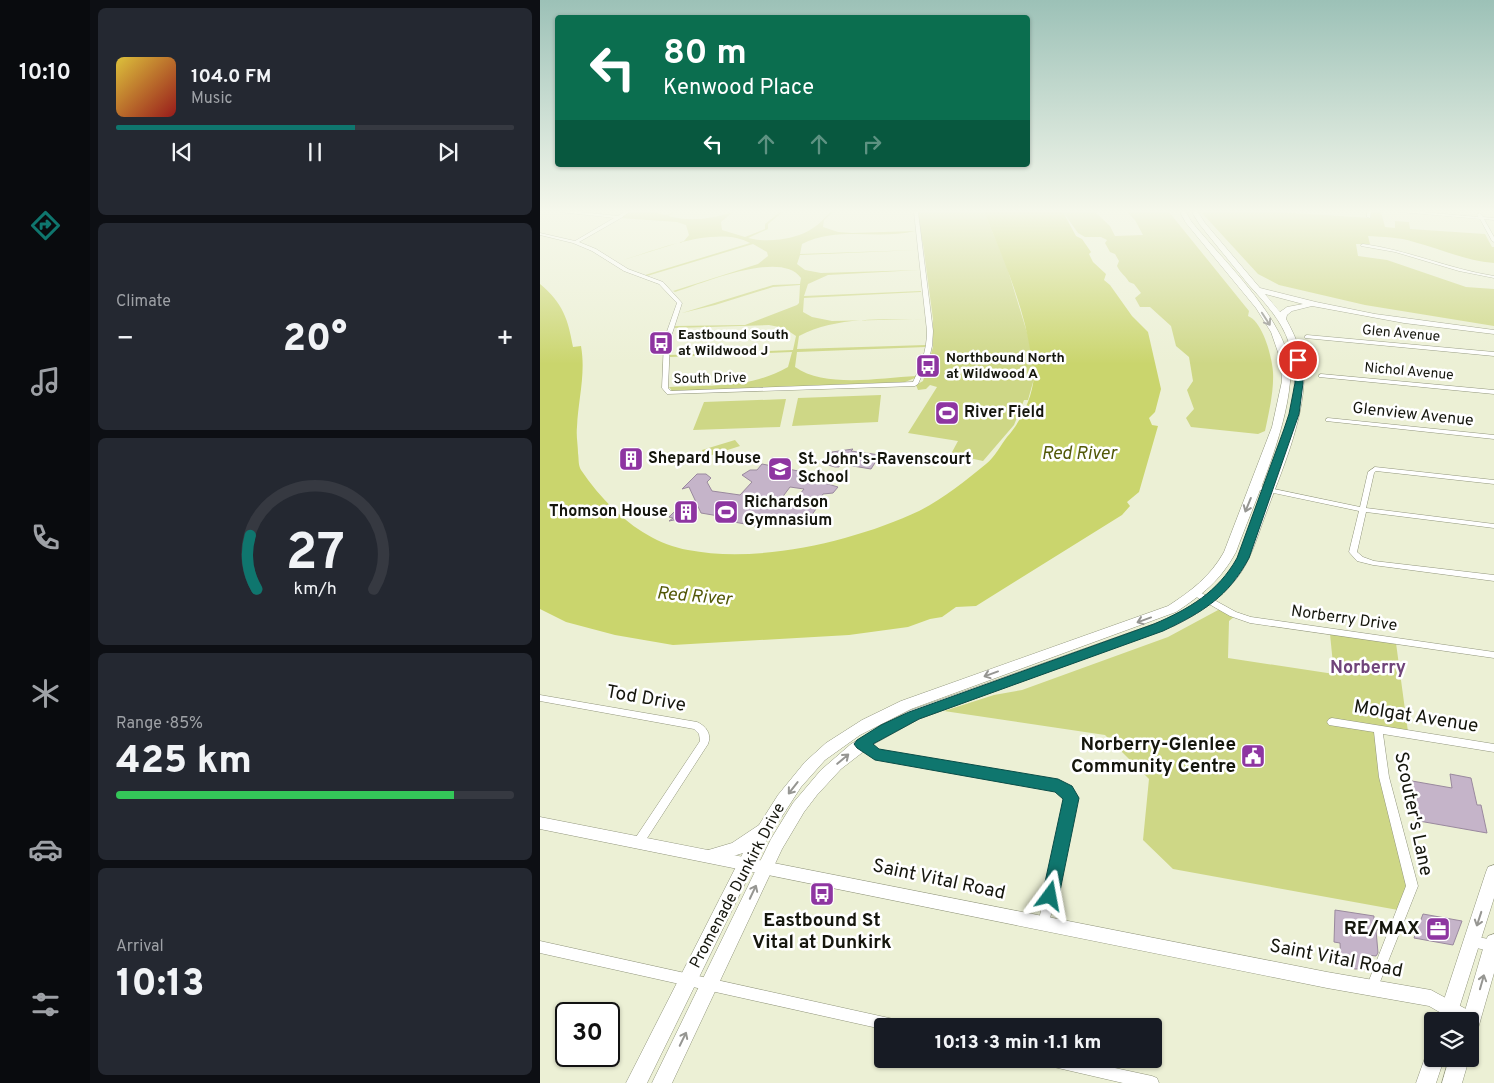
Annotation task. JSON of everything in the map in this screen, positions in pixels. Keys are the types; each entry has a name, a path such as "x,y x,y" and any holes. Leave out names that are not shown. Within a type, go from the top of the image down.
{"main road":[{"name":"Promenade Dunkirk Drive","path":"662,1083 765,867 794,813 826,774 862,744 914,715 1159,628 1182,617 1202,597 1234,574 1243,558 1262,488 1281,413 1286,379 1284,358 1275,332 1259,306 1222,263"},
{"name":"Promenade Dunkirk Drive","path":"1235,263 1282,318 1297,356 1299,381 1294,415 1262,488"},
{"path":"1236,280 1260,291 1332,308"},
{"path":"1252,282 1299,296 1393,317"},
{"path":"1282,318 1285,312 1300,306 1315,305 1494,330"},
{"path":"1286,379 1299,381"},
{"name":"Promenade Dunkirk Drive","path":"636,1083 746,863 778,806 811,765 844,738 876,718 925,698 1202,597"},
{"path":"711,856 732,852 751,840 769,823"},
{"path":"1450,1012 1494,872"},
{"path":"1474,1012 1494,945"},
{"path":"1426,1083 1431,1067"},
{"path":"1452,1083 1457,1067"}],"street":[{"name":"South Drive","path":"614,263 626,270 661,284 680,303 678,314 670,327 667,341 665,388 668,393 914,384 927,361 930,346 921,263"},
{"path":"1436,263 1463,271 1494,277"},
{"name":"Glen Avenue","path":"1307,337 1494,354"},
{"name":"Nichol Avenue","path":"1321,376 1494,392"},
{"name":"Glenview Avenue","path":"1328,420 1494,437"},
{"path":"1494,482 1374,469 1371,472 1364,510 1353,552 1360,559 1373,563 1494,578"},
{"path":"1262,488 1364,510 1494,526"},
{"name":"Norberry Drive","path":"1202,597 1234,614 1270,624 1494,655"},
{"name":"Tod Drive","path":"540,698 697,726 704,732 705,741 638,843"},
{"name":"Molgat Avenue","path":"1332,722 1494,748"},
{"name":"Scouter's Lane","path":"1372,988 1412,886 1384,777 1378,730"},
{"path":"862,744 875,754 1058,786 1066,791 1071,798 1044,924"},
{"name":"Saint Vital Road","path":"540,823 1044,924 1431,998 1446,1012"},
{"path":"1472,942 1494,945"},
{"path":"540,947 874,1021"},
{"path":"1085,1068 1152,1083"}],"shaded area":[{"path":"686,263 692,263 647,276 645,275"},
{"path":"797,263 805,270 821,273 919,270 828,275 808,284 804,296 921,292 804,298 803,312 812,317 832,321 860,320 829,325 799,336 797,349 926,345 926,347 797,352 795,367 821,378 837,380 869,380 916,376 915,378 905,382 672,391 669,387 715,386 745,382 759,379 788,367 792,352 670,357 669,355 793,350 796,336 784,328 769,325 675,328 675,326 745,325 799,303 800,285 773,287 682,313 773,285 800,284 801,278 791,270 777,267 741,271 675,292 673,291 758,264"},
{"path":"925,263 1005,263 1029,339 1035,375 1028,400 1024,400 1014,425 983,461 951,454 958,441 908,433 937,387 930,385 926,389 918,390 916,385 923,381 933,347 933,319"},
{"path":"1118,263 1210,263 1249,311 1248,316 1258,325 1269,349 1273,379 1270,409 1265,431 1258,434 1191,427 1186,418 1194,409 1187,390 1193,381 1189,357 1176,346 1171,326 1150,307 1140,307 1135,298 1141,293 1134,284 1129,282 1117,266"},
{"path":"1247,263 1394,263 1466,287 1494,289 1494,326 1365,305 1279,285 1258,274"},
{"path":"881,395 878,422 792,426 798,398"},
{"path":"786,399 780,427 693,430 704,402"},
{"path":"735,440 740,446 706,457 702,450"},
{"name":"Norberry-Glenlee Community Centre","path":"1220,609 1235,616 1229,621 1228,658 1334,674 1330,634 1396,643 1408,732 1377,728 1409,884 1398,910 1173,869 1143,840 1149,779 1105,735 944,711 994,695 1022,690 1168,637"}],"water":[{"name":"Red River","path":"1004,263 1094,263 1106,274 1104,280 1110,285 1132,316 1148,332 1161,389 1155,412 1149,418 1152,425 1158,426 1139,492 1127,502 1130,506 1122,515 976,606 956,607 942,617 908,627 849,635 673,645 615,635 566,622 540,609 540,284 554,298 563,312 573,347 581,346 583,367 577,430 578,453 579,466 591,484 627,521 656,539 688,550 716,554 745,554 806,547 866,532 894,522 937,501 995,455 1021,417 1031,393 1034,376 1028,337 1018,300"}],"building":[{"path":"853,449 851,451 880,455 871,469 841,464 839,467 835,467 828,465 825,461 828,454 832,452"},
{"path":"762,464 814,474 812,477 819,478 818,480 821,482 838,487 833,493 823,494 813,509 816,509 805,524 786,521 779,523 762,519 756,526 734,522 736,519 701,513 689,487 682,489 697,474 706,474 711,478 707,482 712,491 740,495 752,482 742,475 750,470 757,470","holes":["790,487 804,489 791,505 778,503"]},
{"name":"Thomson House","path":"682,504 687,505 693,518 669,521 673,518 669,517"},
{"path":"1450,774 1471,778 1477,805 1481,805 1487,833 1419,821 1412,781 1452,788"},
{"path":"1335,910 1374,916 1374,920 1379,921 1381,930 1376,930 1378,953 1376,956 1368,955 1369,957 1364,957 1365,969 1355,969 1341,964 1340,943 1334,942"},
{"name":"RE/MAX","path":"1423,914 1462,921 1453,945 1414,938"}],"place":[{"name":"Eastbound South at Wildwood J","path":"661,343"},
{"name":"Northbound North at Wildwood A","path":"928,366"},
{"name":"River Field","path":"947,413"},
{"name":"Shepard House","path":"631,459"},
{"name":"St. John's-Ravenscourt School","path":"780,469"},
{"name":"Thomson House","path":"686,512"},
{"name":"Richardson Gymnasium","path":"726,512"},
{"name":"Norberry-Glenlee Community Centre","path":"1253,756"},
{"name":"Eastbound St Vital at Dunkirk","path":"822,894"},
{"name":"RE/MAX","path":"1438,929"}],"district":[{"name":"Norberry","path":"1368,668"}],"route":[{"path":"1050,896 1071,798 1066,791 1058,786 875,754 862,744 914,715 1159,628 1209,601 1234,574 1243,558 1269,490 1294,414 1299,383 1298,360"}]}
